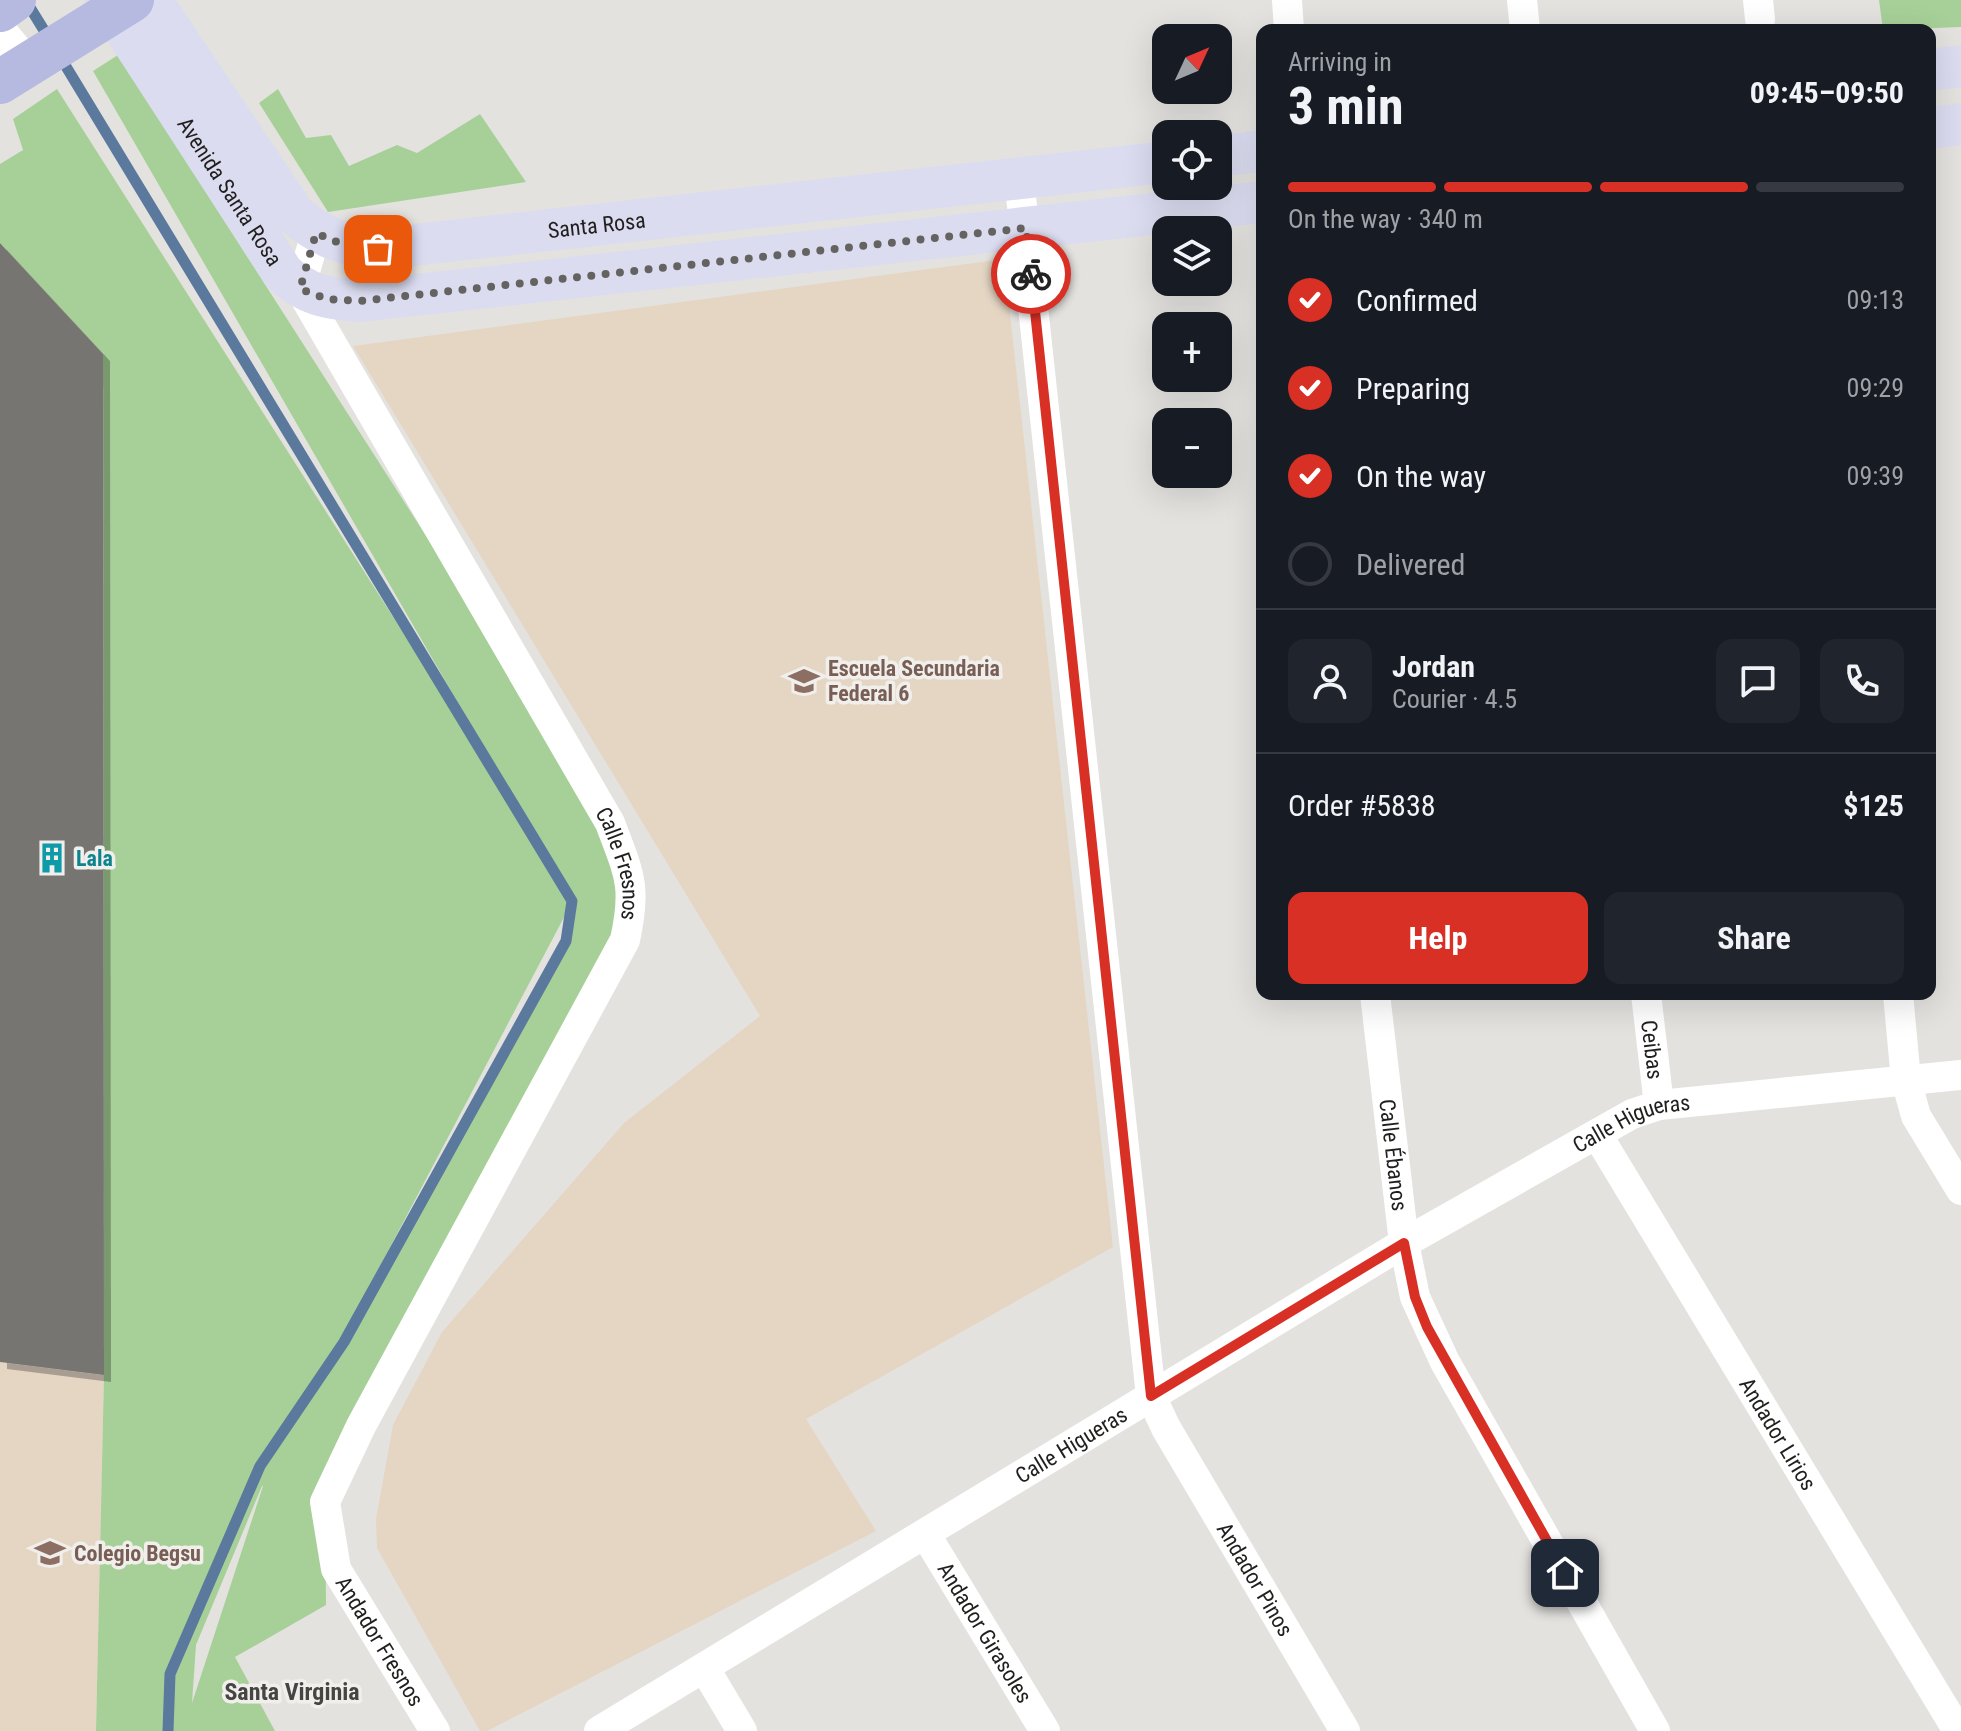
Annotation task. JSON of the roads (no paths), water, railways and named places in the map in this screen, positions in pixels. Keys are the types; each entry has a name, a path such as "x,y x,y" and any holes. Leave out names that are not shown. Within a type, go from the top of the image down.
{"main road":[{"path":"21,36 126,3"},
{"name":"Santa Rosa","path":"126,3 295,215 316,233 346,246 378,249 1152,164"},
{"name":"Avenida Santa Rosa","path":"126,3 262,245 300,289"},
{"path":"1936,69 1961,66"},
{"path":"1936,127 1961,124"},
{"path":"1232,154 1256,152"},
{"path":"300,289 327,299 360,301 1256,203"}],"street":[{"path":"1287,0 1289,24"},
{"path":"1522,0 1524,24"},
{"name":"Andador Pinos","path":"1019,178 1151,1396 1166,1428 1345,1731"},
{"path":"300,289 316,233"},
{"name":"Calle Fresnos","path":"300,289 610,823 629,872 633,902 625,940 361,1426 325,1502"},
{"name":"Calle Ébanos","path":"1376,1000 1404,1243 1415,1297 1427,1327 1655,1731"},
{"name":"Ceibas","path":"1647,1000 1659,1105"},
{"path":"1899,1000 1906,1080 1916,1116 1961,1190"},
{"name":"Calle Higueras","path":"599,1731 1404,1243 1598,1136 1632,1114 1659,1105 1961,1075"},
{"name":"Andador Lirios","path":"1598,1136 1958,1731"},
{"name":"Andador Fresnos","path":"325,1502 336,1569 435,1731"},
{"name":"Andador Girasoles","path":"926,1535 1045,1731"},
{"path":"705,1669 742,1731"}],"waterway":[{"path":"26,1 50,40"},
{"path":"59,55 572,901 566,941 344,1342 260,1466 170,1674 168,1731"}],"place":[{"name":"Escuela Secundaria Federal 6","path":"804,681"},
{"name":"Lala","path":"52,858"},
{"name":"Colegio Begsu","path":"50,1553"}],"district":[{"name":"Santa Virginia","path":"292,1692"}]}
